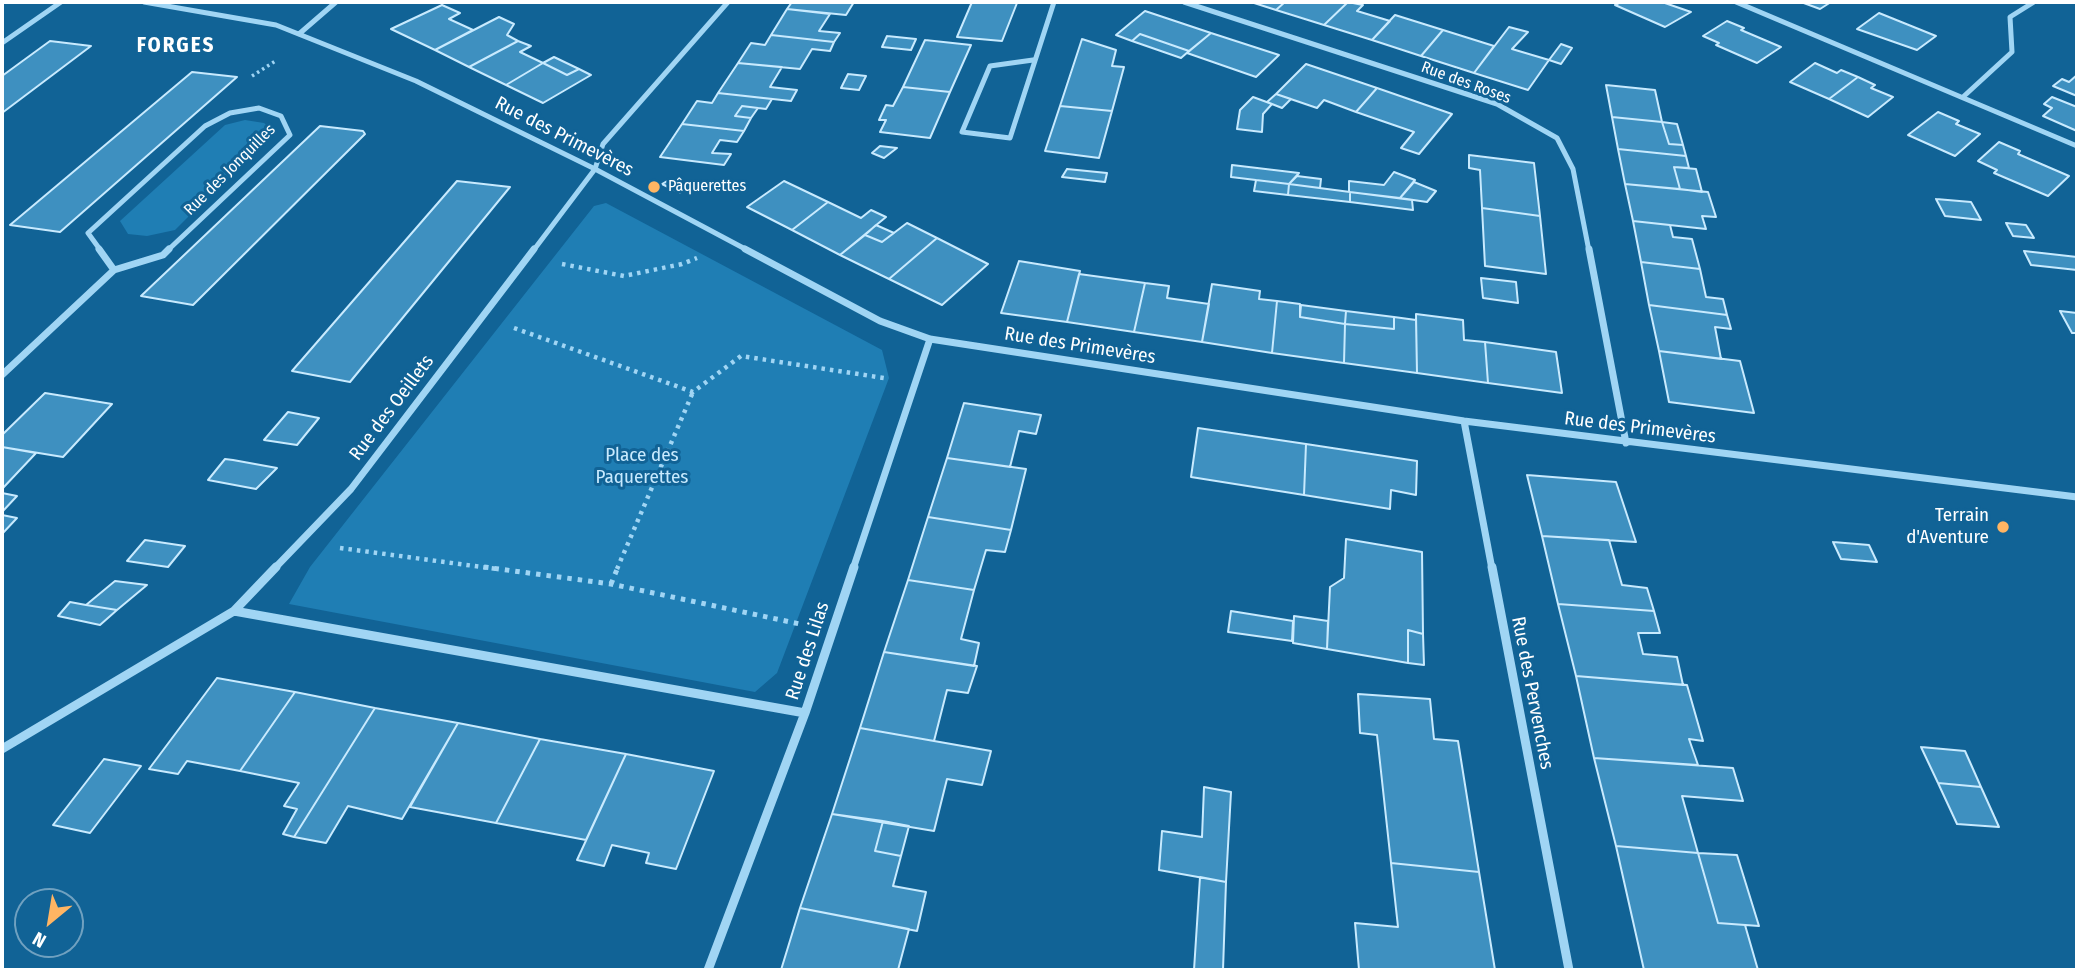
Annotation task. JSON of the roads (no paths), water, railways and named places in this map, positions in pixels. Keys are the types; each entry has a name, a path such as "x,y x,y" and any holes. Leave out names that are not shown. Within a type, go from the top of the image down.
{"street":[{"path":"2,43 61,2"},
{"name":"Rue des Primevères","path":"144,2 264,23 299,34 416,81 595,169 880,321 930,339 1464,421 2077,497"},
{"path":"299,34 336,2"},
{"name":"Rue des Oeillets","path":"2,750 234,611 351,489 595,169 603,144 729,2"},
{"path":"1033,60 990,66 962,132 1010,138 1033,60 1054,2"},
{"name":"Rue des Roses","path":"1184,2 1497,104 1558,138 1573,169 1626,443"},
{"path":"1736,2 2077,146"},
{"path":"1963,97 2012,51 2010,17 2034,2"},
{"name":"Rue des Jonquilles","path":"2,375 114,270 163,255 290,135 281,116 259,108 230,113 205,126 88,233 114,270"},
{"name":"Rue des Lilas","path":"708,970 805,713 930,339"},
{"name":"Rue des Pervenches","path":"1464,421 1569,970"},
{"path":"234,611 805,713"}],"place":[{"name":"Pâquerettes","path":"654,187"},
{"name":"Terrain d'Aventure","path":"2003,527"}],"district":[{"name":"FORGES","path":"176,46"}],"park label":[{"name":"Place des Paquerettes","path":"642,467"}]}
